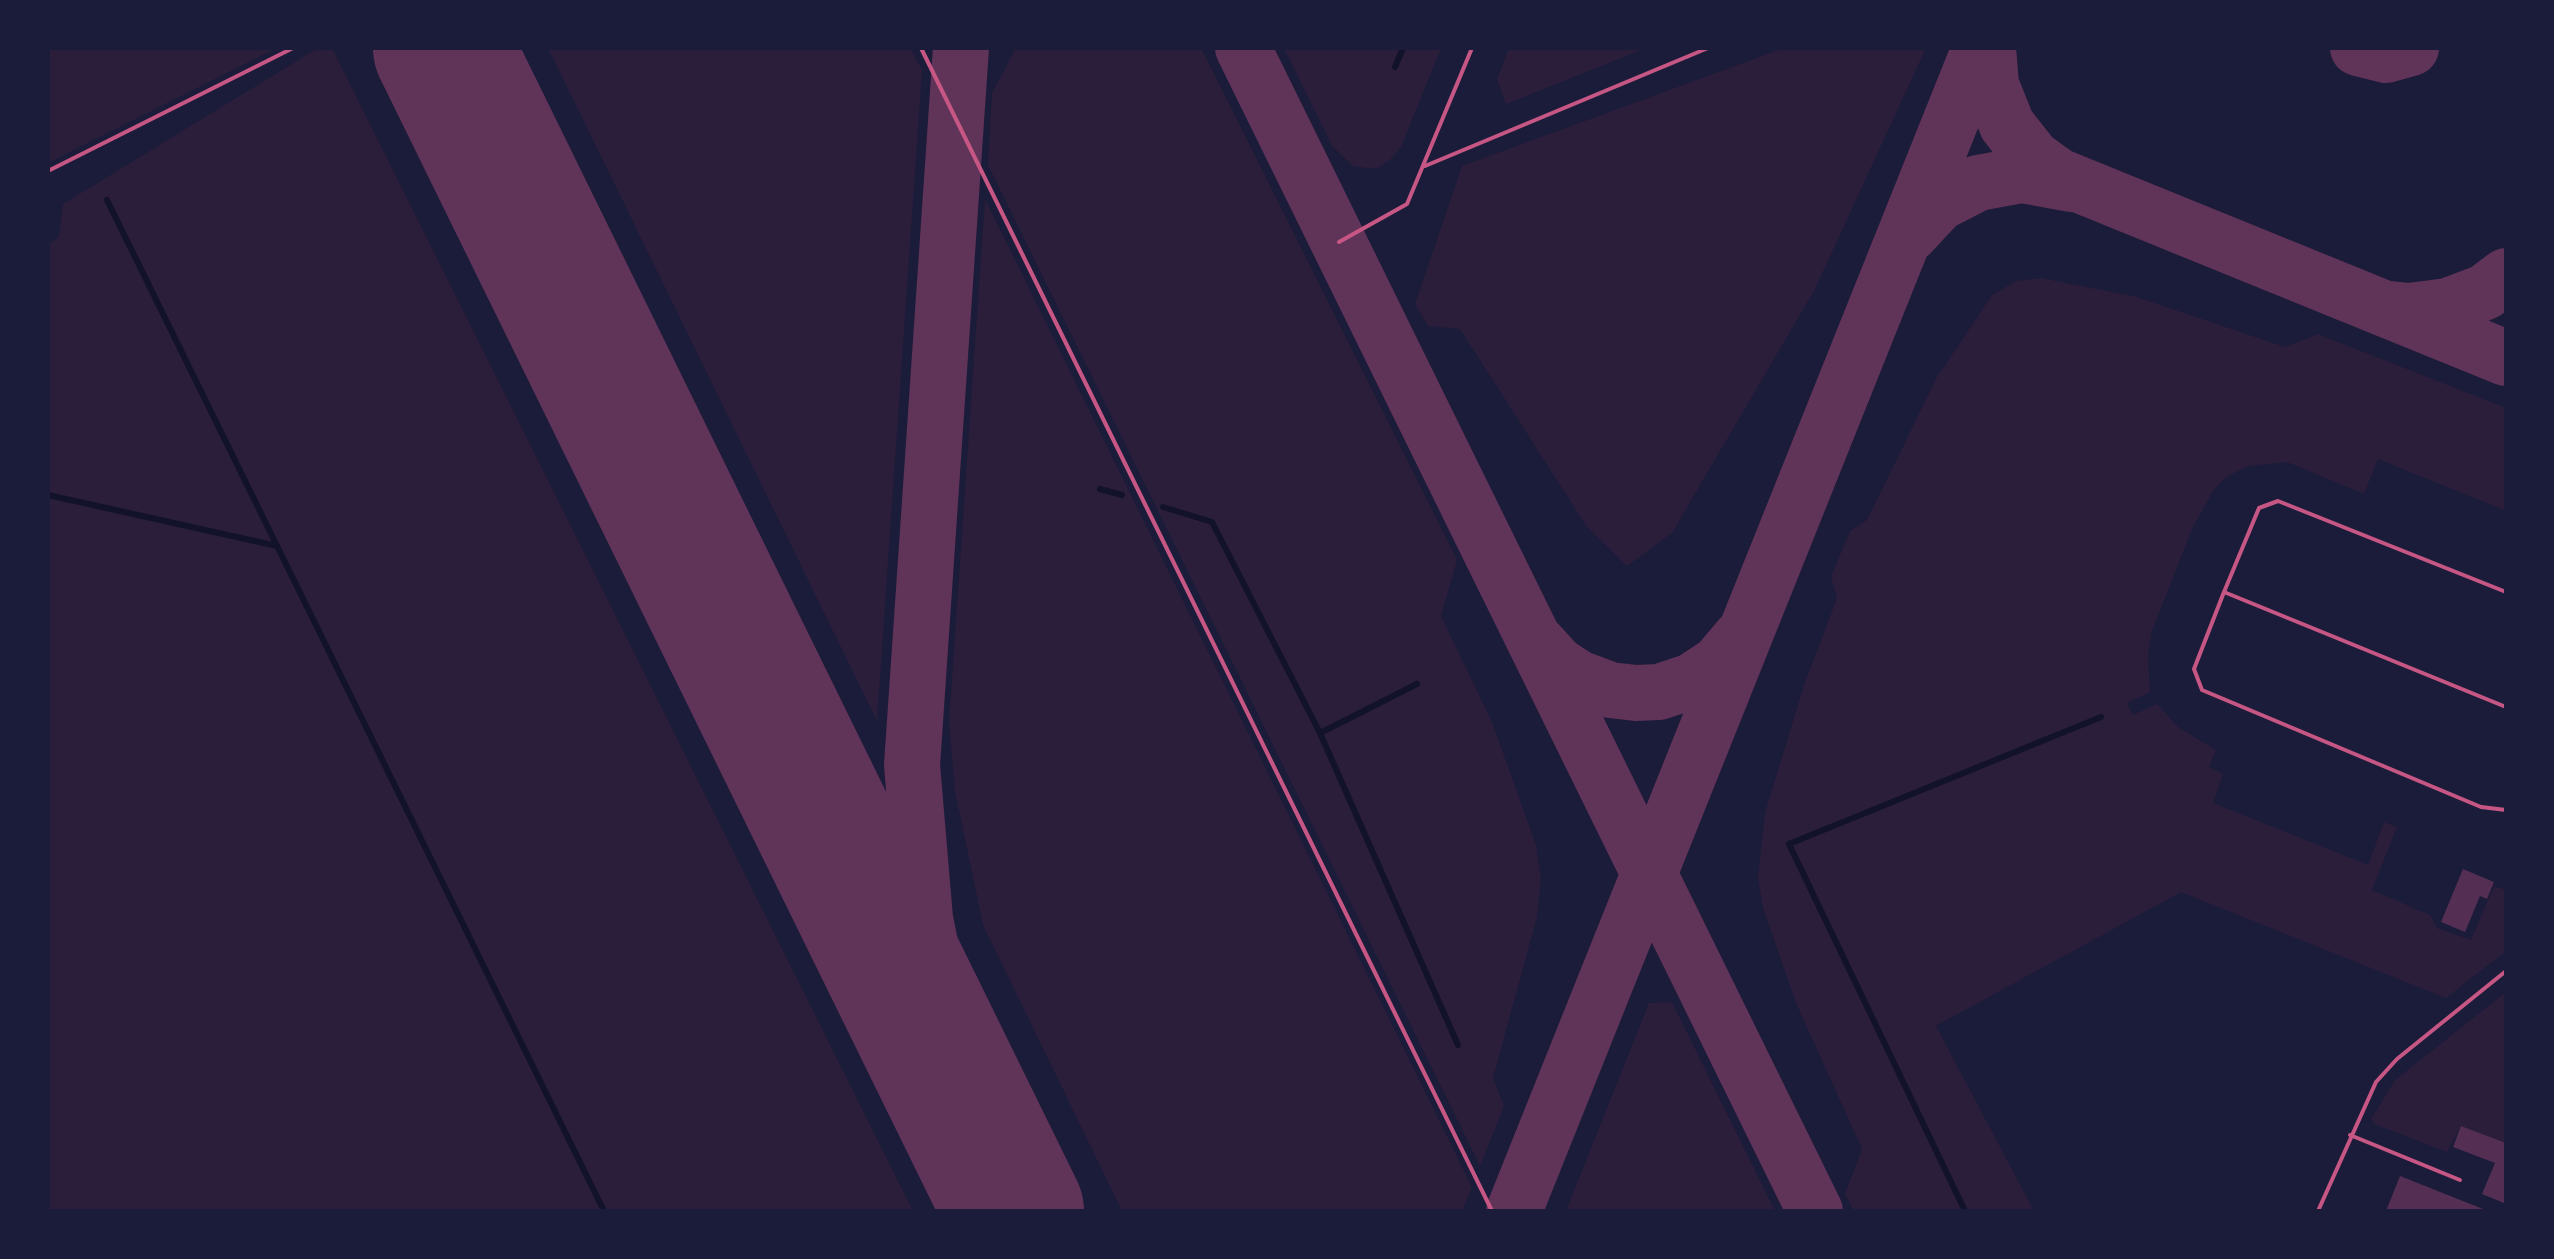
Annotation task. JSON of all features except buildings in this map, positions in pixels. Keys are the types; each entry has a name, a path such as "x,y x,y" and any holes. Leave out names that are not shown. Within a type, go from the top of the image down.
{"lane":[{"path":"48,171 293,48"},
{"path":"921,48 1492,1211"},
{"path":"1339,242 1407,204 1472,48"},
{"path":"1425,166 1708,48"},
{"path":"2506,592 2278,501 2259,508 2194,669 2202,690 2481,807 2506,810"},
{"path":"2224,592 2506,707"},
{"path":"2318,1211 2368,1096 2386,1069 2506,971"},
{"path":"2350,1135 2460,1180"}],"shaded area":[{"path":"48,48 277,48 48,163"},
{"path":"318,48 332,48 913,1211 48,1211 48,245 59,237 63,204"},
{"path":"548,48 910,48 922,70 877,721"},
{"path":"1016,48 1201,48 1457,560 1441,616 1492,722 1536,845 1541,879 1537,917 1493,1078 1504,1106 1480,1166 988,165 992,93"},
{"path":"1284,48 1441,48 1401,147 1378,168 1367,168 1353,166 1332,146"},
{"path":"1509,48 1646,48 1506,104 1497,79"},
{"path":"1784,48 1926,48 1815,289 1672,533 1627,566 1587,527 1460,329 1428,326 1415,304 1462,166"},
{"path":"985,199 1472,1187 1462,1211 1122,1211 983,925 955,791 949,722"},
{"path":"2041,278 2137,297 2285,347 2318,334 2506,408 2506,511 2378,459 2364,494 2287,462 2248,466 2226,477 2213,491 2192,529 2152,631 2148,656 2150,692 2127,703 2133,715 2157,704 2178,727 2216,750 2209,767 2223,774 2213,803 2368,865 2384,822 2397,827 2372,890 2430,915 2437,928 2471,940 2494,886 2506,890 2506,951 2446,998 2181,892 1936,1026 2034,1211 1854,1211 1845,1194 1862,1149 1796,1003 1763,908 1758,877 1765,813 1804,685 1837,598 1831,577 1850,531 1867,520 1937,377 1992,295 2016,281"},
{"path":"2506,992 2506,1143 2461,1126 2447,1152 2374,1124 2371,1119 2395,1080"},
{"path":"1672,1002 1775,1211 1566,1211 1649,1003"}],"waterway":[{"path":"1395,67 1403,48"},
{"path":"107,200 604,1211"},
{"path":"1100,489 1122,495"},
{"path":"48,495 277,546"},
{"path":"1163,507 1212,522 1320,733 1458,1045"},
{"path":"1320,733 1417,684"},
{"path":"1965,1211 1789,844 2101,717"}],"taxiway":[{"path":"961,48 912,765 925,918 961,1104"},
{"path":"1243,48 1815,1211"},
{"path":"1514,1211 1980,48"},
{"path":"1988,48 1991,85 2007,125 2033,158 2058,176 2506,358"},
{"path":"2358,48 2386,55 2411,48"},
{"path":"1910,234 1939,203 1978,183 2022,175 2071,184"},
{"path":"2390,309 2409,311 2448,306 2485,292 2506,276"},
{"path":"1538,643 1558,665 1578,678 1610,690 1636,693 1659,692 1692,681 1718,664 1740,638"}],"runway":[{"path":"443,48 1014,1211"}]}
